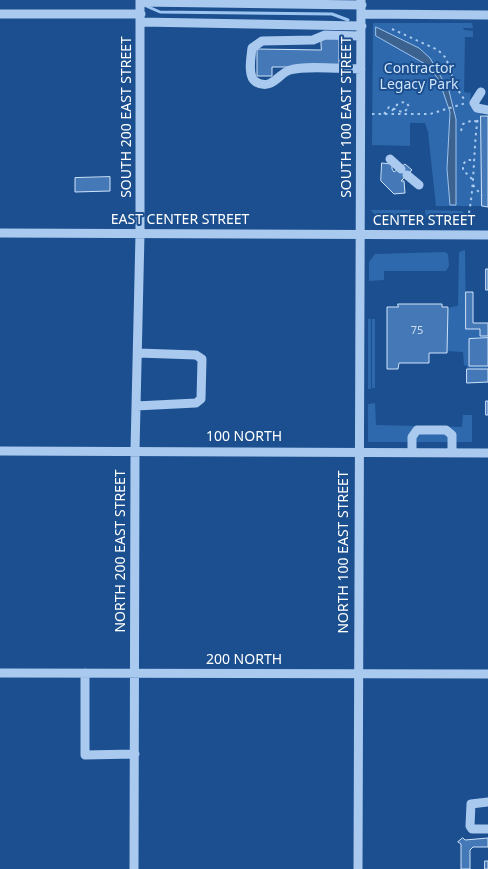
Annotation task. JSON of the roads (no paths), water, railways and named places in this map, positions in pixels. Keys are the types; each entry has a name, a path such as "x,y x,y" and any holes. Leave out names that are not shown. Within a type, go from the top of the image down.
{"street":[{"path":"140,1 362,6 488,15"},
{"name":"SOUTH 200 EAST STREET","path":"140,1 140,234"},
{"name":"SOUTH 100 EAST STREET","path":"360,234 362,6"},
{"path":"0,14 141,16 361,31"},
{"path":"361,31 324,35 314,40 262,41 255,43 252,48 251,73 258,83 274,82 292,69 361,69"},
{"path":"481,92 474,103 477,108 486,112"},
{"path":"390,159 419,185"},
{"name":"EAST CENTER STREET","path":"0,233 360,234"},
{"name":"NORTH 200 EAST STREET","path":"134,869 135,450 140,234"},
{"name":"CENTER STREET","path":"360,234 488,235"},
{"name":"NORTH 100 EAST STREET","path":"358,869 360,234"},
{"path":"136,406 196,403 201,399 202,359 196,355 138,353"},
{"path":"412,452 412,437 417,430 446,430 452,435 452,452"},
{"name":"100 NORTH","path":"0,451 488,452"},
{"name":"200 NORTH","path":"0,673 488,674"},
{"path":"85,673 85,755 135,754"},
{"path":"488,802 471,804 470,826 472,829 488,829"}],"waterway":[{"path":"144,5 160,12 332,14 348,20"}],"park label":[{"name":"Contractor Legacy Park","path":"419,78"}]}
